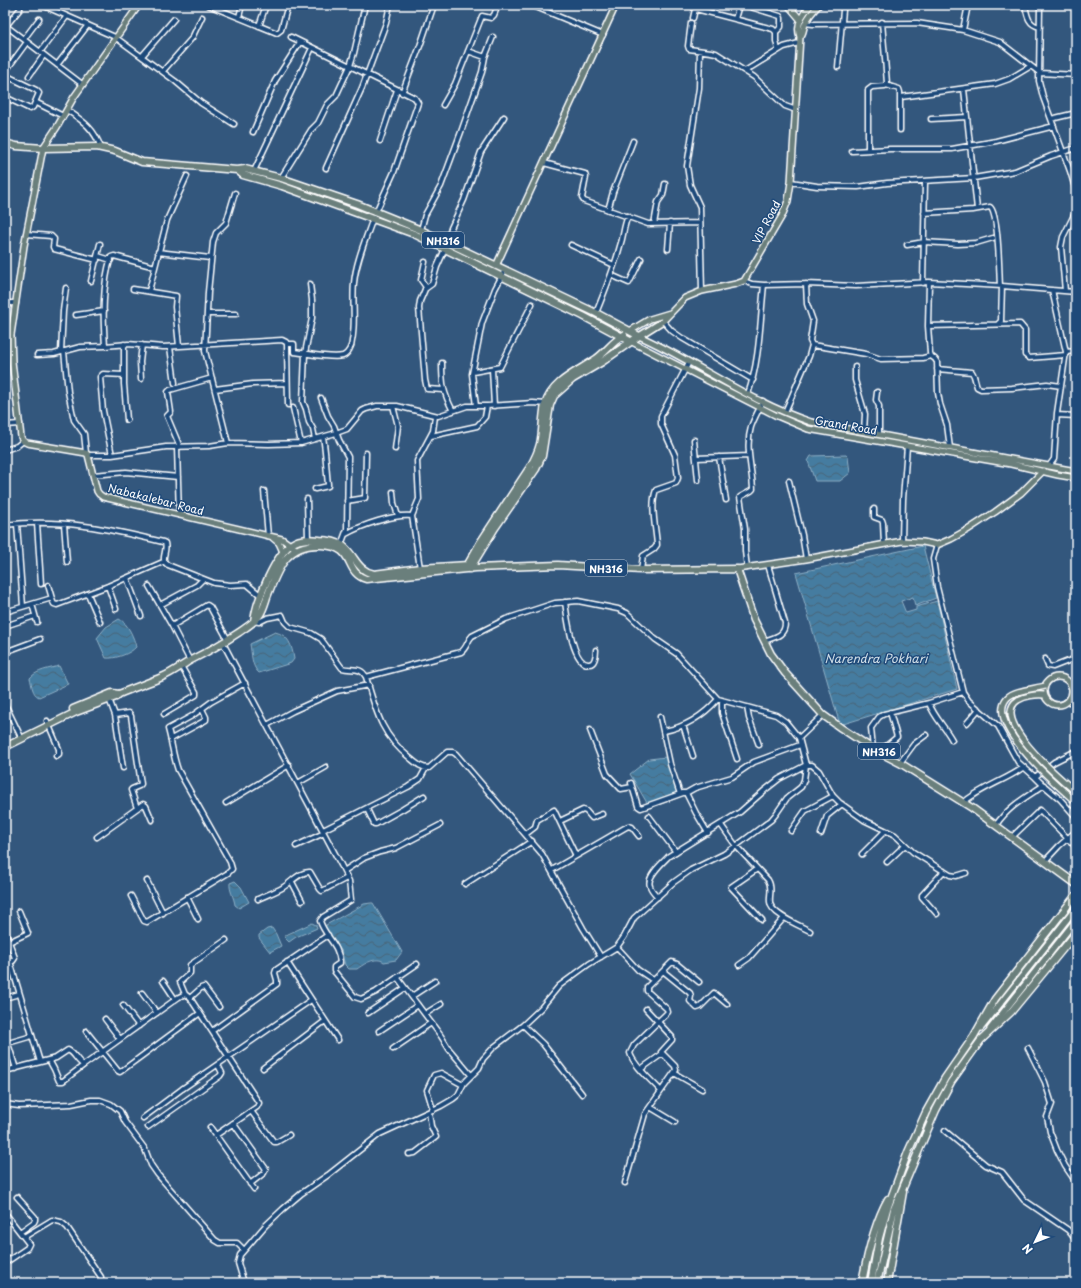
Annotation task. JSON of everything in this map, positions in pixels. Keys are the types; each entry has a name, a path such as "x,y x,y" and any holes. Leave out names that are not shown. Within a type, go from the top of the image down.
{"highway":[{"name":"NH316","path":"5,143 16,146 43,148 101,148 115,151 142,162 237,170 245,169 281,178 376,212 421,230 596,313 639,336"},
{"name":"NH316","path":"237,170 243,174 282,186 414,234 573,311 630,341"},
{"path":"544,432 546,404 555,386 596,358 621,336 630,331"},
{"path":"470,567 480,543 530,467 540,444 550,405 554,396 573,379 602,362 639,336"},
{"path":"280,562 288,556 296,542 308,539 334,542 341,545 349,552 367,576"},
{"path":"5,742 48,723 116,697 119,694 163,676 225,642 254,622 260,616 270,582 280,562 283,552 293,547 310,545 334,546 340,548 357,574 367,576 470,567"},
{"name":"NH316","path":"470,567 558,565 641,570 737,569 748,605 771,654 785,673 823,715 876,750 964,802 1076,884"},
{"path":"367,576 420,568 470,567"},
{"path":"254,622 260,595 270,582"},
{"path":"5,747 94,700 112,693 119,694"},
{"path":"871,1283 879,1238 897,1182 908,1152 933,1098 944,1078 974,1036 995,999 1076,895"},
{"path":"877,1283 894,1209 904,1182 936,1110 951,1082 981,1040 1011,1012 1076,933"},
{"path":"862,1283 870,1244 883,1208 897,1182"},
{"path":"888,1283 904,1182"}],"main road":[{"path":"87,454 23,441 21,437 11,335 26,234 43,148 82,84 139,5"},
{"path":"496,266 616,5"},
{"path":"788,5 800,20 811,5"},
{"name":"VIP Road","path":"800,36 803,33 805,23 812,12 819,5"},
{"name":"VIP Road","path":"744,281 782,216 788,200 791,182 796,110 800,43 800,36 798,32 800,20"},
{"path":"639,336 663,321 685,298 702,291 744,281"},
{"path":"630,331 650,319 670,313"},
{"name":"Grand Road","path":"639,336 748,394 810,422 1076,471"},
{"name":"Grand Road","path":"630,341 686,368 760,407 808,429 1010,464 1076,478"},
{"name":"Nabakalebar Road","path":"87,454 97,491 100,496 282,539 293,547"},
{"path":"737,569 806,559 902,541 923,542 937,545 963,532 995,512 1021,492 1049,466"},
{"path":"270,536 279,543 283,552"},
{"path":"1060,677 1068,681 1072,690 1071,698 1067,703 1062,705 1054,704 1048,701 1044,695 1045,686 1049,679 1060,677"},
{"path":"1045,686 1010,695 1003,704 1002,712 1014,738 1031,760 1076,802"},
{"path":"1044,695 1028,696 1019,699 1011,708 1012,719 1025,742 1035,755 1076,792"},
{"path":"974,1036 1074,910"},
{"path":"981,1040 1076,920"}],"street":[{"path":"42,5 115,37 163,71 201,103 234,124"},
{"path":"208,5 275,32 279,32 284,23 288,5"},
{"path":"239,17 242,5"},
{"path":"259,26 266,5"},
{"path":"281,178 297,155 311,130 318,123 327,105 336,96 350,66 365,5"},
{"path":"326,168 362,88 366,74 379,44 390,5"},
{"path":"402,93 434,5"},
{"path":"443,105 454,84 482,16 491,18 494,16 498,5"},
{"path":"531,5 603,35"},
{"path":"735,19 739,5"},
{"path":"744,5 780,16 781,27 776,32 778,50"},
{"path":"838,67 843,24 843,10 841,5"},
{"path":"963,30 968,5"},
{"path":"1025,5 1030,21 1035,26 1040,27"},
{"path":"1040,5 1039,81 1076,190"},
{"path":"693,18 696,7 773,29 776,32"},
{"path":"20,10 6,26 82,84"},
{"path":"40,52 67,16"},
{"path":"163,71 192,38 202,17"},
{"path":"5,97 30,109 35,102 39,93 38,92 5,74 40,19"},
{"path":"142,56 174,19"},
{"path":"882,22 886,85"},
{"path":"805,23 843,24 917,22 963,30 1000,42 1040,73 1076,75"},
{"path":"691,23 688,48 691,50 716,53 730,64 754,77 782,104 796,110"},
{"path":"57,65 88,25"},
{"path":"421,230 425,216 440,186 461,132 493,37"},
{"path":"291,38 415,98 418,103 394,172 376,212"},
{"path":"253,132 275,81 300,42"},
{"path":"745,71 778,50 789,45 800,43"},
{"path":"254,171 312,48"},
{"path":"468,51 485,57"},
{"path":"700,51 699,88 687,166 690,185 700,207 702,291"},
{"path":"29,76 44,55"},
{"path":"901,97 964,89 1001,82 1020,74 1031,66"},
{"path":"5,88 10,78"},
{"path":"868,150 868,90 872,87 882,87 886,85 899,89 901,97 900,130"},
{"path":"964,89 978,209"},
{"path":"380,141 397,90"},
{"path":"35,102 63,116"},
{"path":"67,110 90,128 97,137 101,148"},
{"path":"1051,119 1076,113"},
{"path":"444,390 427,389 419,308 420,301 426,289 432,284 451,228 464,200 481,152 504,117"},
{"path":"931,119 968,117"},
{"path":"852,151 952,149 1020,135 1054,126"},
{"path":"608,210 613,192 633,141"},
{"path":"791,182 817,186 858,187 887,183 974,178 1015,171 1076,148"},
{"path":"544,163 586,174 582,200 608,210 648,224 700,223"},
{"path":"149,291 167,220 187,176"},
{"path":"923,283 925,182"},
{"path":"654,224 658,202 663,195 665,184"},
{"path":"228,442 207,359 206,345 210,258 214,236 226,223 235,193"},
{"path":"924,213 990,207 994,210 1001,286 1001,321 998,324"},
{"path":"1065,291 1061,247 1063,238 1076,211"},
{"path":"596,313 621,245 624,226 628,216"},
{"path":"37,354 50,354 80,347 124,344 170,347 282,340 287,344 294,344 294,352 305,352 325,356 343,356 352,343 354,281 365,239 373,218"},
{"path":"1071,221 1076,224"},
{"path":"668,249 670,223"},
{"path":"26,234 51,236 54,239 54,249 111,260"},
{"path":"907,245 924,242 958,244 976,243 993,238"},
{"path":"91,281 100,244"},
{"path":"571,245 614,265"},
{"path":"158,252 210,258"},
{"path":"105,346 105,285 111,260 114,256 155,267"},
{"path":"611,275 629,283 641,259"},
{"path":"425,262 420,280 425,285 426,289"},
{"path":"476,406 472,381 482,323 495,288 505,270"},
{"path":"744,281 752,284 764,285 806,284 856,286 929,282 1076,292"},
{"path":"929,282 928,326 931,356"},
{"path":"310,284 312,318 305,352 302,402 306,409 315,439"},
{"path":"785,412 809,356 812,345 810,340 813,321 807,304 806,284"},
{"path":"748,394 753,380 764,285"},
{"path":"66,288 63,311 62,351 74,420 84,434 87,454 112,455 178,447 208,446 228,442 269,444 301,442 336,433 349,427 366,409 377,406 403,407 435,416 462,408 476,406 533,403 546,404"},
{"path":"133,289 176,296 175,307 179,346"},
{"path":"1049,466 1054,458 1057,415 1066,354 1052,290"},
{"path":"5,303 16,303"},
{"path":"473,372 502,366 532,304"},
{"path":"76,315 104,311"},
{"path":"207,314 236,314"},
{"path":"663,321 672,331 682,338 753,380"},
{"path":"928,326 1020,324 1025,330 1026,357 1029,358 1066,354 1076,351"},
{"path":"124,344 127,420"},
{"path":"287,344 288,405"},
{"path":"141,379 140,362 142,345"},
{"path":"812,345 881,358 923,358 931,356 937,360 938,393 947,425 950,448"},
{"path":"170,347 175,382"},
{"path":"641,570 643,556 654,549 657,545 654,518 654,497 656,490 677,481 675,455 662,428 660,420 689,362"},
{"path":"442,363 442,383 453,411"},
{"path":"854,367 855,380 865,414 864,432"},
{"path":"492,369 494,406"},
{"path":"938,369 972,372 977,387 981,389 1012,388 1047,384 1061,386"},
{"path":"112,455 103,411 100,377 103,374 124,374"},
{"path":"179,515 178,447 167,416 171,412 168,392 170,390 212,378"},
{"path":"215,389 253,384 287,383"},
{"path":"877,392 876,400 879,406 879,435"},
{"path":"321,398 348,457 346,534 341,545"},
{"path":"747,568 745,551 746,529 740,497 753,489 749,456 750,430 762,401"},
{"path":"392,406 398,426 396,449"},
{"path":"431,436 477,426 485,417 487,406"},
{"path":"293,408 301,442"},
{"path":"1057,415 1076,416"},
{"path":"420,568 412,516 419,499 417,461 431,436 435,416"},
{"path":"5,425 20,424"},
{"path":"315,489 328,486 323,437"},
{"path":"694,440 698,480"},
{"path":"5,450 17,446 23,441"},
{"path":"902,541 903,499 907,446"},
{"path":"347,501 365,498 366,453"},
{"path":"696,458 749,456"},
{"path":"719,457 726,500"},
{"path":"93,475 126,472 178,477"},
{"path":"789,481 802,535 806,559"},
{"path":"264,491 270,536"},
{"path":"393,492 394,503 398,516"},
{"path":"307,499 308,539"},
{"path":"874,509 874,517 882,520 883,523 884,544"},
{"path":"346,534 358,528 398,516 412,516"},
{"path":"37,523 41,584"},
{"path":"5,525 37,523 64,524 112,530 165,543 166,548 163,559 164,562"},
{"path":"17,524 23,606"},
{"path":"64,524 67,562"},
{"path":"937,545 933,559 937,587 963,692 969,701 998,726 1018,762 1060,799 1076,817"},
{"path":"48,585 54,604 57,605 108,586 164,562"},
{"path":"164,562 203,580 222,585 247,584 260,595"},
{"path":"764,641 780,635 785,628 785,623 768,565"},
{"path":"127,578 141,616"},
{"path":"160,606 193,588 203,580"},
{"path":"108,586 116,609"},
{"path":"149,586 190,661"},
{"path":"88,594 100,622"},
{"path":"5,612 52,598"},
{"path":"244,1283 238,1263 240,1255 265,1226 288,1204 387,1130 431,1111 458,1095 463,1085 479,1068 485,1057 494,1047 523,1025 541,1008 559,986 617,947 634,918 683,875 736,846 771,820 787,798 801,787 804,780 806,765 800,745 800,737 792,727 776,715 720,700 677,654 655,639 627,613 591,602 578,601 555,603 506,619 469,639 466,648 461,652 366,677"},
{"path":"565,602 570,635 578,658 588,665 591,664 596,650"},
{"path":"32,604 37,622"},
{"path":"172,626 207,605 210,607 245,683 344,871 347,878 351,900 323,917 320,921 335,944 340,962 334,967 334,971 358,999 365,998 416,964"},
{"path":"254,622 259,622 267,618 282,615 285,622 290,627 311,633 321,639 342,668 360,670 366,677 380,720 388,735 402,752 419,765 426,768"},
{"path":"5,626 35,616"},
{"path":"5,652 40,639"},
{"path":"1045,659 1048,666 1053,667 1076,658"},
{"path":"5,661 5,668"},
{"path":"164,714 196,695 196,692 181,666"},
{"path":"131,896 145,922 163,913 228,873 232,869 230,862 178,770 173,757 168,728 192,716 215,699 245,683"},
{"path":"267,725 293,710 337,692 368,685"},
{"path":"890,712 897,737 876,750 870,728 879,717 890,712 929,703 963,692"},
{"path":"109,699 115,715 124,768"},
{"path":"664,731 673,730 683,725 706,712 720,700"},
{"path":"720,700 722,713 737,759"},
{"path":"929,703 933,714 945,728 952,740"},
{"path":"5,704 20,735"},
{"path":"747,707 749,718 759,745"},
{"path":"171,739 206,720 202,708"},
{"path":"967,723 979,709"},
{"path":"115,715 129,713 131,716 141,784 131,790 137,808"},
{"path":"800,737 823,715"},
{"path":"660,717 670,764 680,794"},
{"path":"48,723 58,749 59,754 56,756"},
{"path":"683,725 693,756"},
{"path":"590,730 609,777 621,789 632,785 638,806 641,808 686,793 695,788 732,777 754,762 800,745"},
{"path":"900,763 914,744 926,735"},
{"path":"1035,776 1054,762 1076,751"},
{"path":"296,846 416,782 420,779 426,768 433,765 444,754 453,752 532,841 552,870 601,957"},
{"path":"226,803 288,765"},
{"path":"658,897 649,883 655,870 669,856 747,808 772,784 806,765 812,765 819,771 833,796 864,820 898,837 918,856 944,871 954,876 966,873"},
{"path":"298,783 326,767"},
{"path":"964,802 975,794 1010,777 1024,767"},
{"path":"996,825 1012,806 1044,785"},
{"path":"686,793 708,832"},
{"path":"367,809 374,824 376,824 403,810 424,796"},
{"path":"791,831 805,811 833,796"},
{"path":"97,837 144,804 152,820"},
{"path":"821,834 827,816 842,804"},
{"path":"560,821 583,810 586,811 592,818 602,814"},
{"path":"1012,837 1040,810 1076,847"},
{"path":"526,834 535,827 537,820 555,811 576,856"},
{"path":"649,816 676,852"},
{"path":"344,871 364,858 396,848 440,825"},
{"path":"721,825 736,846 770,883 770,906 784,918 810,931"},
{"path":"552,870 628,826 632,827 639,836"},
{"path":"862,854 885,831"},
{"path":"1045,861 1076,832"},
{"path":"465,884 532,841"},
{"path":"886,862 905,845"},
{"path":"757,869 731,887 762,920"},
{"path":"258,899 283,888 308,871 322,891 347,878"},
{"path":"937,914 922,897 924,892 944,871"},
{"path":"147,881 163,913"},
{"path":"292,882 302,901"},
{"path":"187,897 198,919"},
{"path":"9,942 28,933 19,911"},
{"path":"739,965 749,958 784,918"},
{"path":"5,931 15,958 14,960 5,963"},
{"path":"212,1031 275,985 278,982 275,971 286,962 328,935"},
{"path":"216,1135 259,1105 259,1100 229,1058 190,998 185,994 180,982 190,973 190,965 226,940"},
{"path":"617,947 638,970 653,980"},
{"path":"10,962 40,1062"},
{"path":"286,962 338,1040"},
{"path":"661,1091 630,1055 631,1049 668,1012 667,1009 647,991 646,987 670,963 674,963 699,982"},
{"path":"663,970 690,993 690,1001 697,1008 714,994 727,1004"},
{"path":"397,977 442,1036 453,1054 471,1076"},
{"path":"163,981 175,999"},
{"path":"412,996 435,981"},
{"path":"190,998 204,987 219,1007"},
{"path":"368,1014 405,988"},
{"path":"142,993 157,1013"},
{"path":"5,998 19,994"},
{"path":"49,1060 58,1081 63,1081 175,999 185,994"},
{"path":"143,1118 310,1000"},
{"path":"425,1014 441,1004"},
{"path":"123,1005 139,1026"},
{"path":"379,1031 418,1005"},
{"path":"641,1069 662,1054 662,1050 672,1040 672,1037 646,1009"},
{"path":"86,1031 118,1071 121,1072 200,1013"},
{"path":"105,1019 120,1039"},
{"path":"264,1068 325,1021"},
{"path":"393,1049 431,1023"},
{"path":"523,1025 543,1044 582,1094"},
{"path":"8,1043 32,1036"},
{"path":"5,1037 16,1068"},
{"path":"1028,1048 1045,1082 1052,1104 1047,1122 1052,1138 1065,1166 1076,1182"},
{"path":"5,1071 56,1058 68,1050 72,1052 80,1064 84,1065"},
{"path":"625,1183 643,1118 676,1070 675,1066 662,1054"},
{"path":"148,1127 220,1076 222,1073 218,1065"},
{"path":"409,1154 415,1153 436,1136 431,1126 431,1111 427,1090 434,1075 441,1073 463,1085"},
{"path":"674,1073 702,1089"},
{"path":"5,1104 20,1106 48,1105 100,1100 112,1104 120,1111 125,1122 145,1149 151,1165 158,1175 215,1240 220,1243 238,1243 244,1250"},
{"path":"650,1107 674,1122"},
{"path":"251,1111 274,1142 277,1142 289,1135"},
{"path":"233,1123 266,1169 264,1173 250,1184"},
{"path":"210,1127 254,1189"},
{"path":"944,1131 986,1165 1002,1172 1024,1200 1068,1230 1076,1240"},
{"path":"17,1197 35,1217 34,1222 20,1232"},
{"path":"5,1213 28,1242 28,1246 5,1263"},
{"path":"24,1237 52,1220 61,1222 67,1227 101,1277 101,1283"}],"water":[{"path":"846,455 848,457 850,473 840,481 815,481 808,461 811,456"},
{"name":"Narendra Pokhari","path":"923,546 936,598 915,606 913,597 901,601 906,613 916,610 916,607 937,601 957,689 840,725 796,573"},
{"path":"119,619 128,627 136,647 122,656 106,658 97,638 106,627"},
{"path":"275,632 280,633 287,638 294,659 291,663 259,673 254,667 250,644"},
{"path":"59,666 68,684 39,697 37,696 30,678 40,671"},
{"path":"666,757 680,797 650,808 630,774 649,759"},
{"path":"235,881 241,887 249,902 239,908 235,905 230,888 230,883"},
{"path":"373,903 402,952 396,960 384,962 381,960 374,960 357,969 349,969 345,965 341,950 325,930 326,925 364,904"},
{"path":"312,923 316,925 317,928 296,937 289,942 284,937 288,934"},
{"path":"272,928 281,946 270,952 259,938 259,935 267,929"}]}
